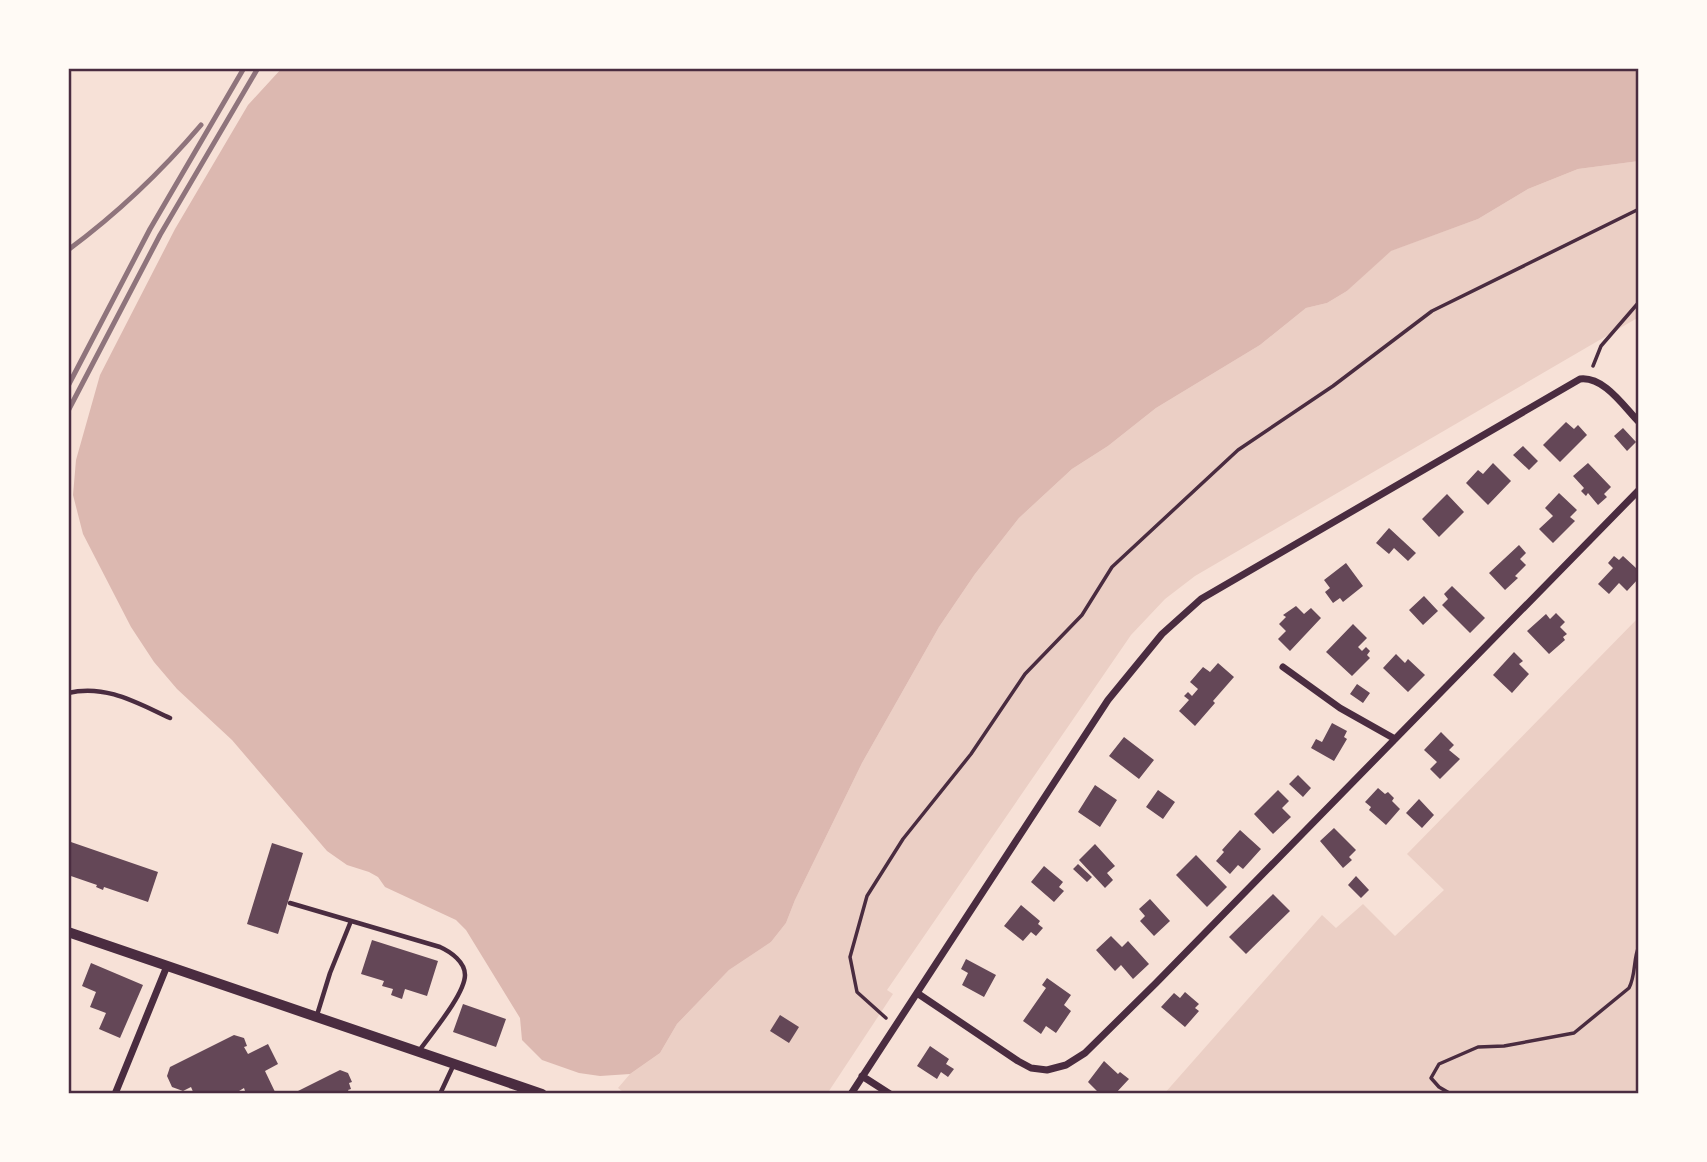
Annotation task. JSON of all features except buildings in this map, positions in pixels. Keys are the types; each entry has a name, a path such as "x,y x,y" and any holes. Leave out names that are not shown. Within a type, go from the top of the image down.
{"street":[{"path":"851,1094 1108,700 1154,643 1182,614 1201,599 1257,565 1571,383 1588,378 1600,383 1639,422"},
{"path":"917,993 1031,1068 1055,1069 1073,1061 1091,1047 1156,983 1639,490"},
{"path":"1283,667 1340,708 1395,739"},
{"path":"68,932 542,1094"},
{"path":"115,1094 167,966"},
{"path":"862,1076 890,1094"}],"lane":[{"path":"68,693 102,690 170,718"},
{"path":"290,903 440,947 451,953 464,970 465,978 460,990 419,1051"},
{"path":"316,1017 351,921"},
{"path":"440,1094 455,1063"}],"path":[{"path":"895,1026 857,992 849,957 867,896 903,839 971,754 1024,674 1082,615 1112,568 1238,450 1333,386 1432,311 1639,209"},
{"path":"1588,378 1601,345 1639,302"},
{"path":"1451,1094 1431,1078 1439,1065 1478,1047 1504,1046 1574,1033 1629,988 1639,946"}],"shaded area":[{"path":"282,68 1639,68 1639,161 1578,169 1528,189 1478,219 1391,251 1347,291 1327,303 1306,308 1260,345 1156,408 1108,446 1072,469 1019,518 975,574 939,627 862,763 786,923 771,942 729,970 677,1024 660,1053 630,1074 600,1076 579,1073 542,1060 522,1040 520,1018 466,930 456,920 385,887 378,877 347,865 327,851 232,740 177,689 154,662 131,627 83,534 73,495 76,460 100,375 175,229 248,105"},
{"path":"1639,161 1639,317 1195,576 1165,599 1131,635 887,990 893,994 827,1094 626,1094 618,1088 630,1074 660,1053 677,1024 729,970 771,942 786,923 862,763 939,627 975,574 1019,518 1072,469 1108,446 1156,408 1260,345 1306,308 1327,303 1347,291 1390,251 1478,219 1528,189 1578,169"},
{"path":"1639,617 1639,1094 1164,1094 1322,915 1336,928 1363,904 1395,936 1444,890 1407,854"}],"railway":[{"path":"68,386 150,229 244,68"},
{"path":"68,411 160,235 258,68"},
{"path":"68,250 138,191 201,125"}]}
